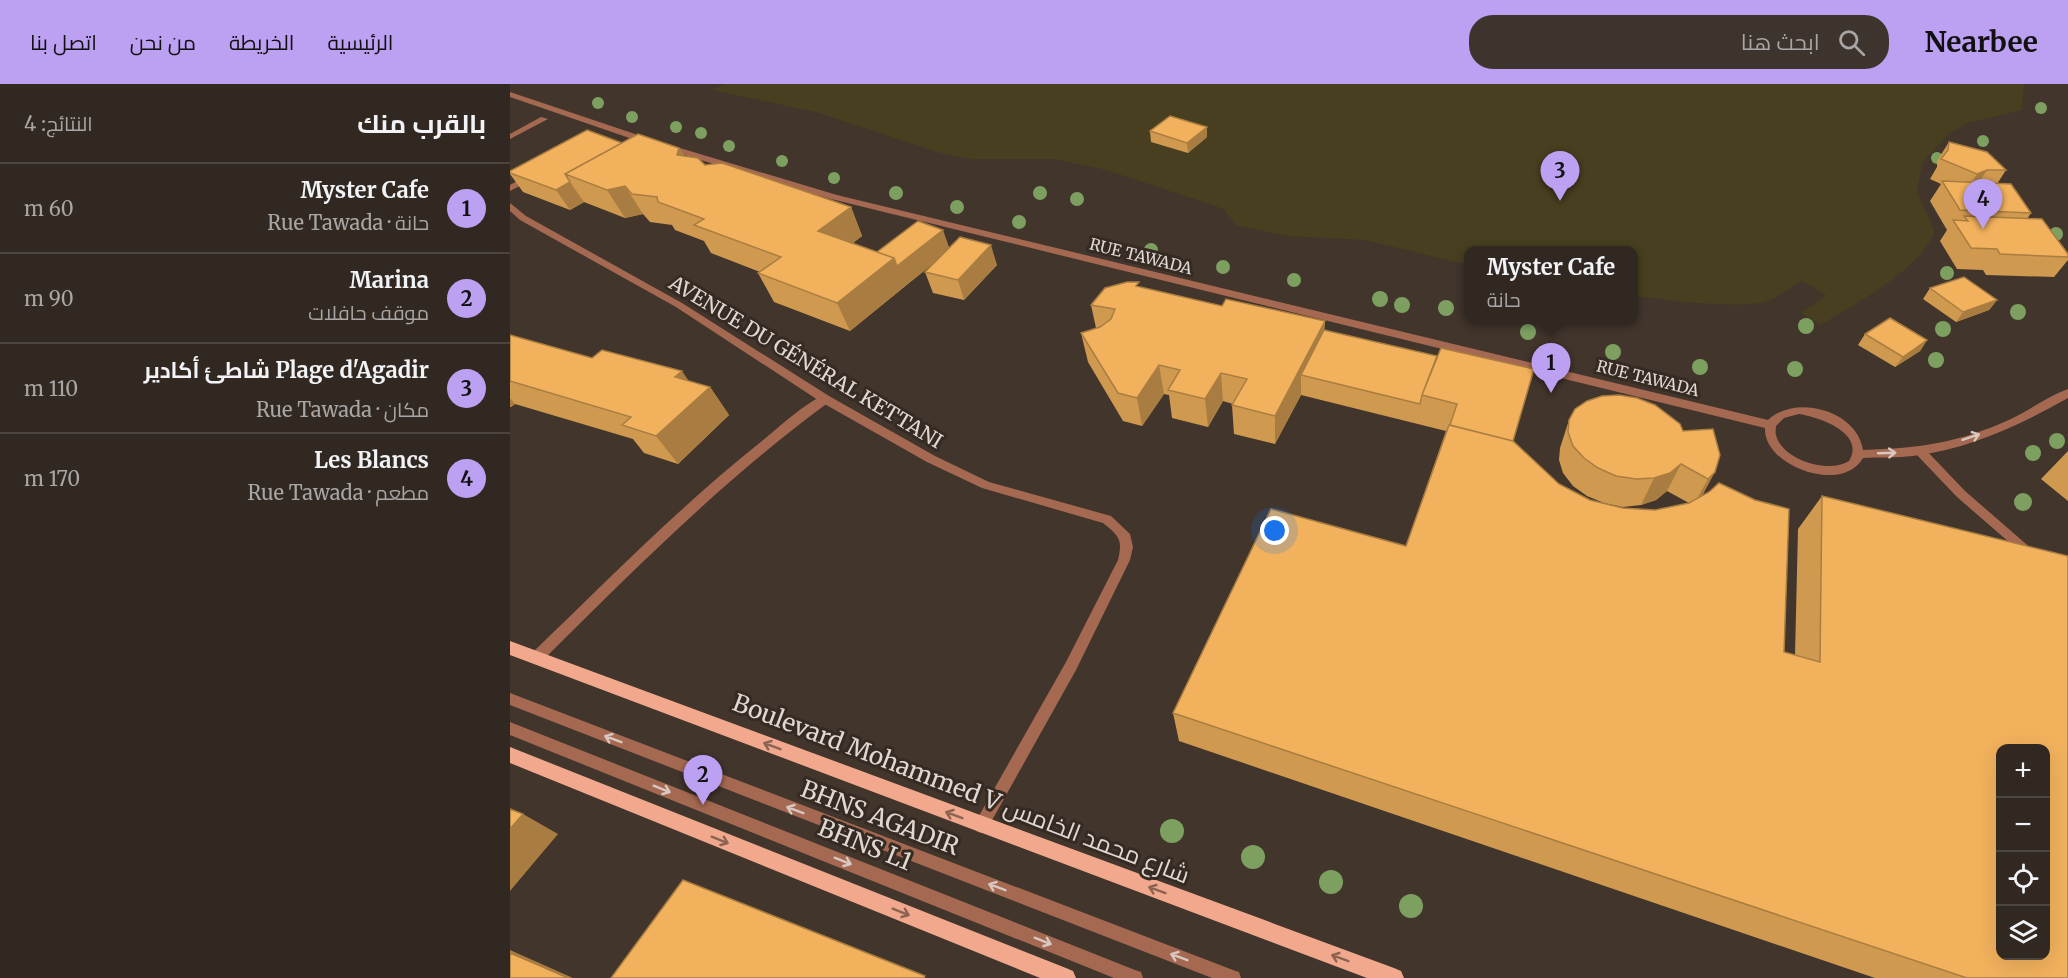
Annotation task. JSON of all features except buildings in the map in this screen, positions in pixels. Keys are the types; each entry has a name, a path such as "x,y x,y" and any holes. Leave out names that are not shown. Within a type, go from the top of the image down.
{"main road":[{"name":"Boulevard Mohammed V شارع محمد الخامس","path":"510,648 981,826 1395,978"},
{"path":"510,755 1066,978"}],"street":[{"name":"RUE TAWADA","path":"510,94 608,133 834,197 1771,425"},
{"path":"510,137 544,119"},
{"path":"510,188 536,173"},
{"name":"AVENUE DU GÉNÉRAL KETTANI","path":"510,206 523,218 679,305 825,399 931,459 986,485 1107,519 1124,534 1127,547 1124,560 1071,666 981,826"},
{"path":"1859,454 1920,451 1997,429 2039,410 2068,393"},
{"path":"536,658 656,541 768,441 825,399"},
{"path":"1786,412 1814,412 1835,420 1852,434 1858,444 1859,454 1855,462 1847,468 1821,471 1807,468 1793,461 1773,444 1770,434 1771,425 1776,417 1786,412"},
{"path":"1920,451 1961,494 2039,562"},
{"name":"BHNS AGADIR","path":"510,699 1233,978"},
{"name":"BHNS L1","path":"510,728 1135,978"}],"sand":[{"path":"724,84 2024,84 2022,110 1968,123 1949,134 1923,162 1917,191 1935,232 1926,247 1901,273 1885,285 1821,325 1801,313 1826,295 1802,281 1779,296 1752,304 1700,303 1638,296 1638,246 1464,246 1464,264 1365,240 1287,236 1236,225 1224,209 1106,170 1054,159 970,159 940,153 816,112 711,90"}],"place":[{"name":"Plage d'Agadir شاطئ أكادير","path":"1560,201"},
{"name":"Les Blancs","path":"1983,229"},
{"name":"Myster Cafe","path":"1551,393"},
{"name":"Marina","path":"703,805"}]}
